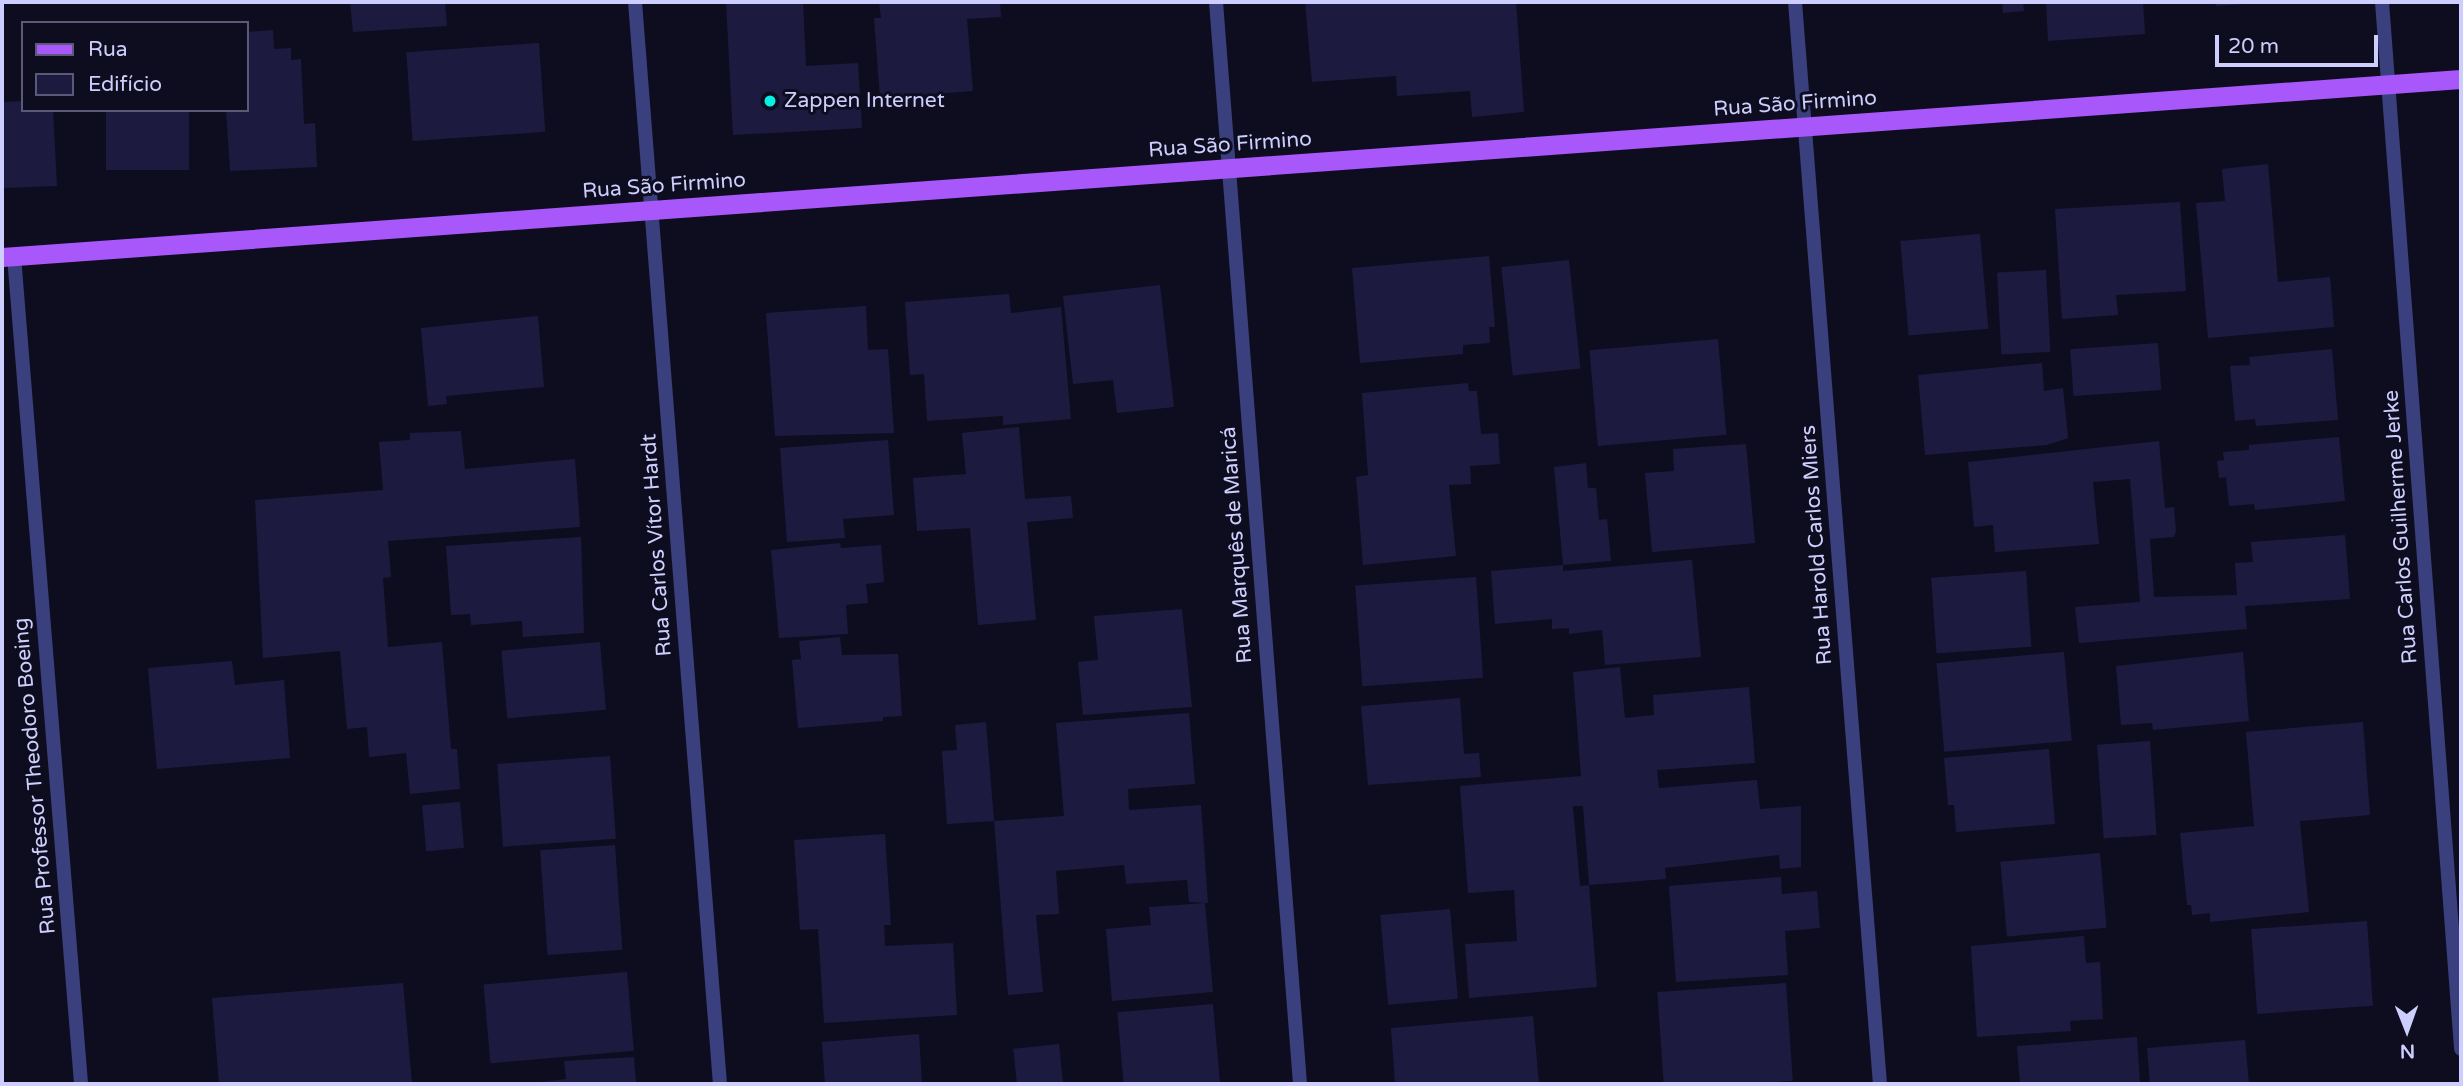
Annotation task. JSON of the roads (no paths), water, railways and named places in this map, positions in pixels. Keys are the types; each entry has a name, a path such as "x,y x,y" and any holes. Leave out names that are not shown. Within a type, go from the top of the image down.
{"main road":[{"name":"Rua São Firmino","path":"8,256 2461,79"}],"street":[{"name":"Rua Carlos Vítor Hardt","path":"635,2 720,1084"},
{"name":"Rua Marquês de Maricá","path":"1216,2 1300,1084"},
{"name":"Rua Harold Carlos Miers","path":"1795,2 1880,1084"},
{"name":"Rua Carlos Guilherme Jerke","path":"2382,2 2461,1049"},
{"name":"Rua Professor Theodoro Boeing","path":"8,256 81,1084"}],"place":[{"name":"Zappen Internet","path":"770,101"}]}
